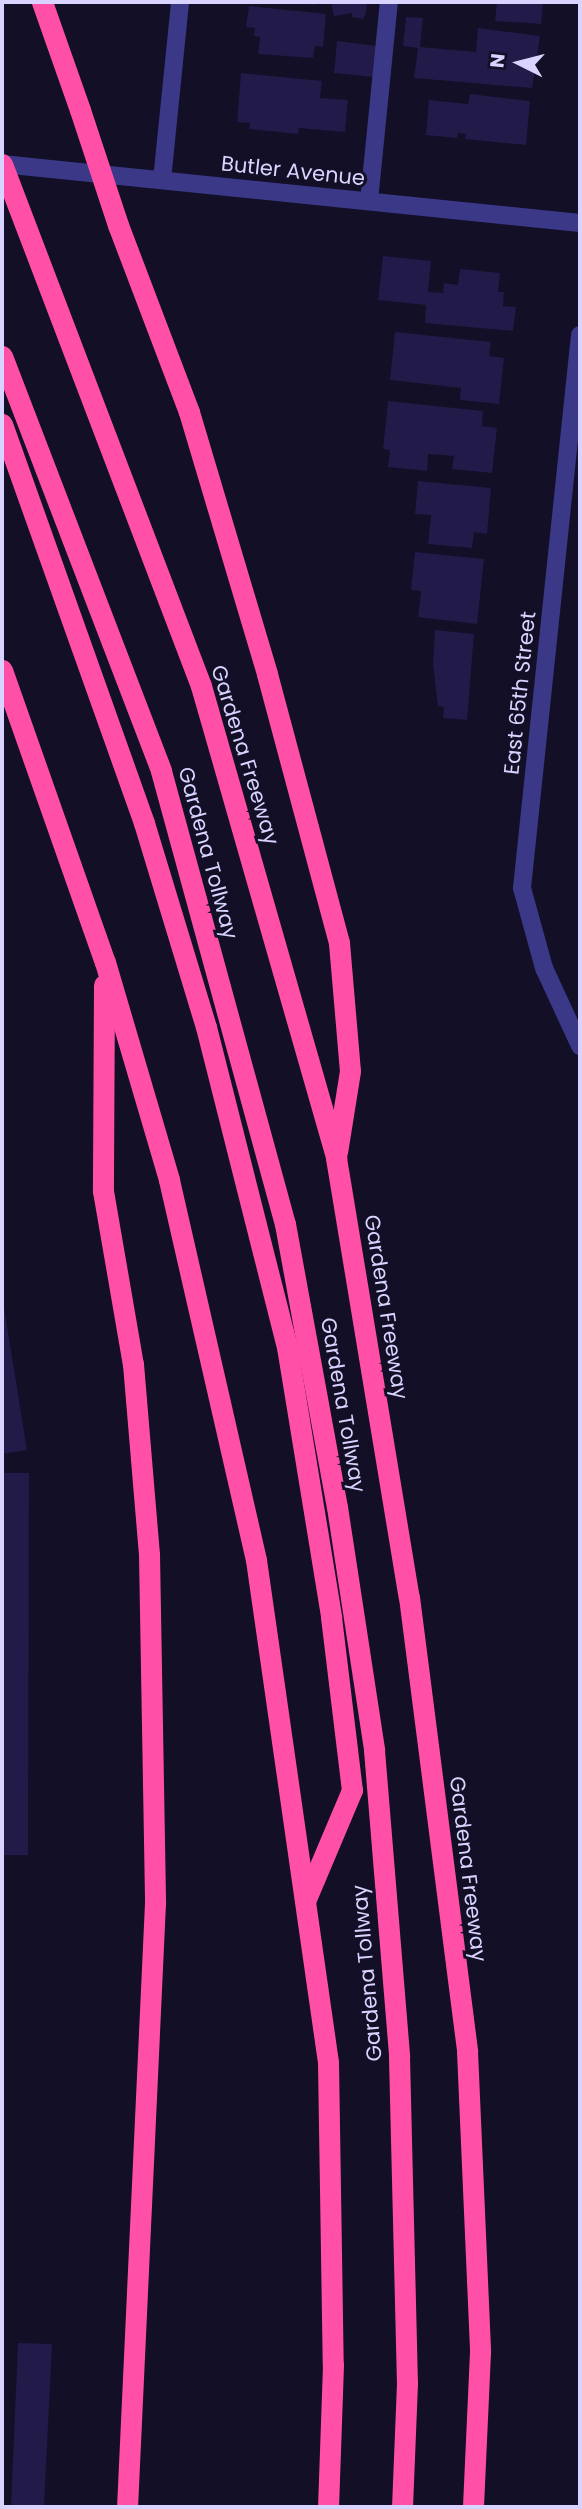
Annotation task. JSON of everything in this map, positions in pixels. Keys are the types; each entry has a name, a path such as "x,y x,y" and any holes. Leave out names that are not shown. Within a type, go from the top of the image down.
{"highway":[{"path":"42,2 118,225 189,412 267,674 339,943 350,1071 336,1158"},
{"name":"Gardena Freeway","path":"2,164 201,686 336,1158 409,1597 467,2052 480,2352 474,2507"},
{"name":"Gardena Tollway","path":"2,356 161,771 285,1224 337,1507 374,1749 399,2057 407,2384 402,2507"},
{"path":"2,424 144,823 206,1027 287,1348 331,1617 352,1790 305,1901"},
{"path":"2,670 105,962 169,1180 256,1560 328,2062 333,2365 328,2507"},
{"path":"105,962 103,1191 133,1364 149,1553 155,1875 127,2507"}],"street":[{"path":"162,180 180,2"},
{"path":"369,201 389,2"},
{"name":"Butler Avenue","path":"2,164 580,223"},
{"name":"East 65th Street","path":"580,335 522,888 544,968 580,1046"}],"building":[{"path":"331,2 367,2 366,13 363,19 352,17 352,13 334,16"},
{"path":"497,2 543,2 541,24 495,21"},
{"path":"249,6 326,14 323,47 315,46 313,58 258,54 260,37 254,36 255,28 246,27"},
{"path":"406,17 423,18 420,47 476,52 478,28 540,36 532,88 414,78 418,48 403,46"},
{"path":"337,41 377,46 374,77 334,73"},
{"path":"241,73 322,81 320,98 348,100 345,132 299,128 298,134 249,129 250,123 237,122"},
{"path":"470,94 530,101 526,145 465,139 466,134 458,133 457,138 426,135 429,100 468,104"},
{"path":"383,256 431,261 428,292 443,293 444,283 458,285 460,269 500,273 498,292 504,292 503,306 516,307 513,331 425,323 426,305 378,300"},
{"path":"395,332 491,342 489,356 504,358 499,404 460,400 461,388 390,380"},
{"path":"388,401 483,411 482,426 497,428 492,473 452,469 454,456 428,454 427,471 388,467 390,450 383,449"},
{"path":"418,481 491,488 487,534 474,532 472,548 428,544 431,515 415,514"},
{"path":"415,552 484,559 477,624 418,617 421,591 411,590"},
{"path":"435,630 474,634 467,720 443,718 444,707 438,706 433,664"},
{"path":"2,1295 27,1450 2,1454"},
{"path":"2,1473 29,1473 28,1855 2,1855"},
{"path":"18,2343 52,2344 44,2507 11,2507"}]}
